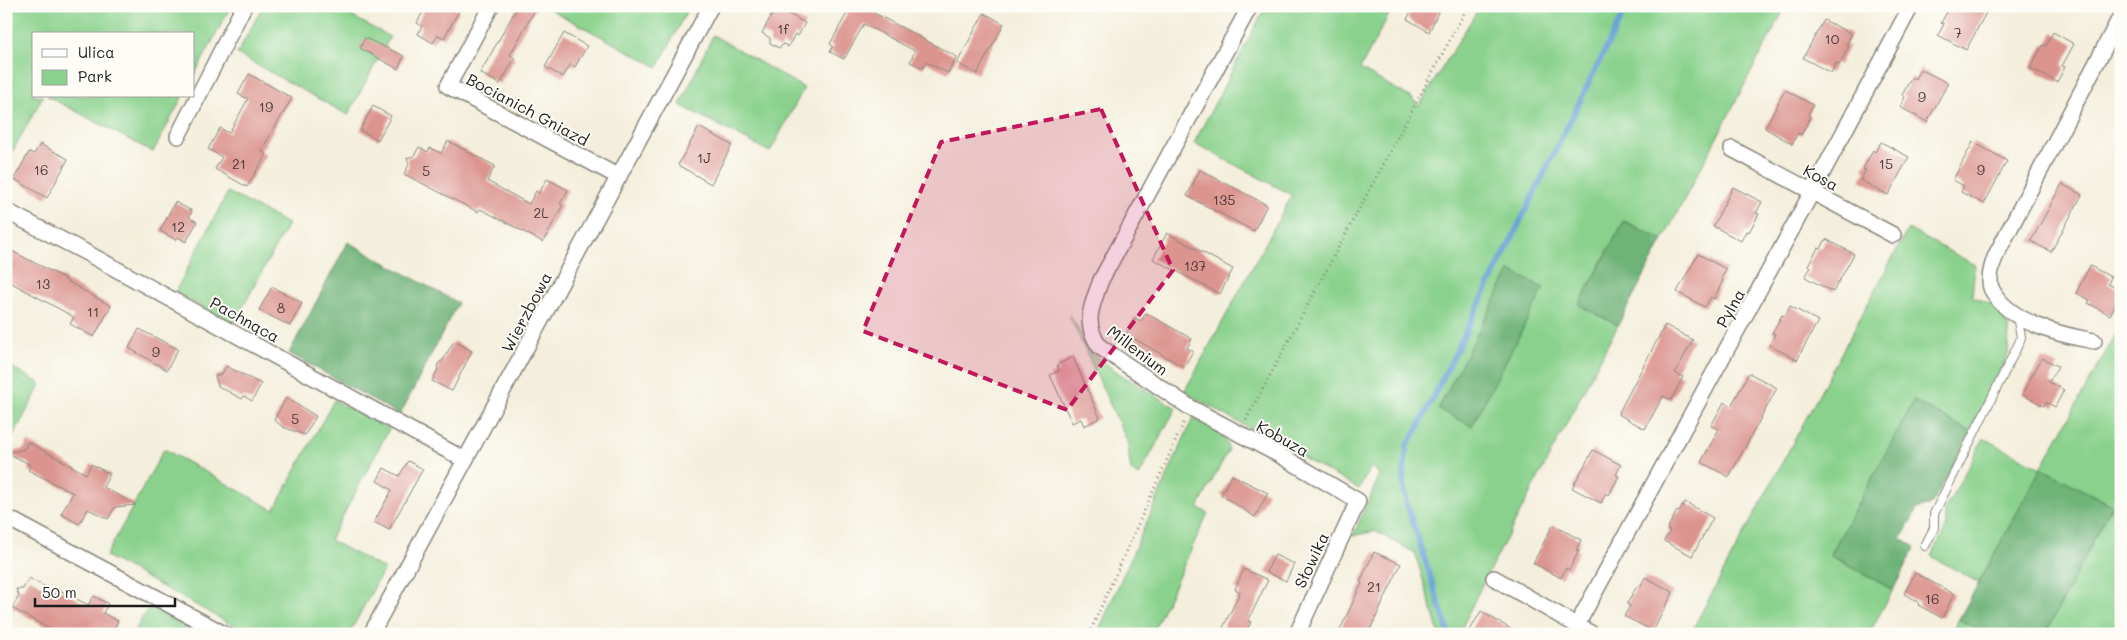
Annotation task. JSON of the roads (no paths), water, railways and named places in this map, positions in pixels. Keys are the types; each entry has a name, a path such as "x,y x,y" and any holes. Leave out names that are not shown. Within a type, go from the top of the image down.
{"street":[{"path":"178,136 244,6"},
{"name":"Bocianich Gniazd","path":"491,6 448,86 618,177"},
{"name":"Wierzbowa","path":"371,634 711,6"},
{"name":"Millenium","path":"1191,408 1100,347 1089,327 1091,307 1101,280 1250,6"},
{"name":"Pylna","path":"1577,625 1812,192 1910,6"},
{"path":"2094,341 2072,337 2017,316 1992,289 1992,266 2121,16"},
{"name":"Kosa","path":"1732,150 1893,235"},
{"name":"Pachnąca","path":"6,211 465,460"},
{"name":"Kobuza","path":"1191,408 1239,433 1358,501"},
{"name":"Słowika","path":"1297,634 1358,501"},
{"path":"6,517 224,634"},
{"path":"1494,578 1592,634"}],"lane":[{"path":"1925,546 1934,528 1934,514 2019,343 2021,337 2017,316"}],"waterway":[{"path":"1449,634 1407,505 1403,482 1407,446 1417,430 1627,6"}]}
